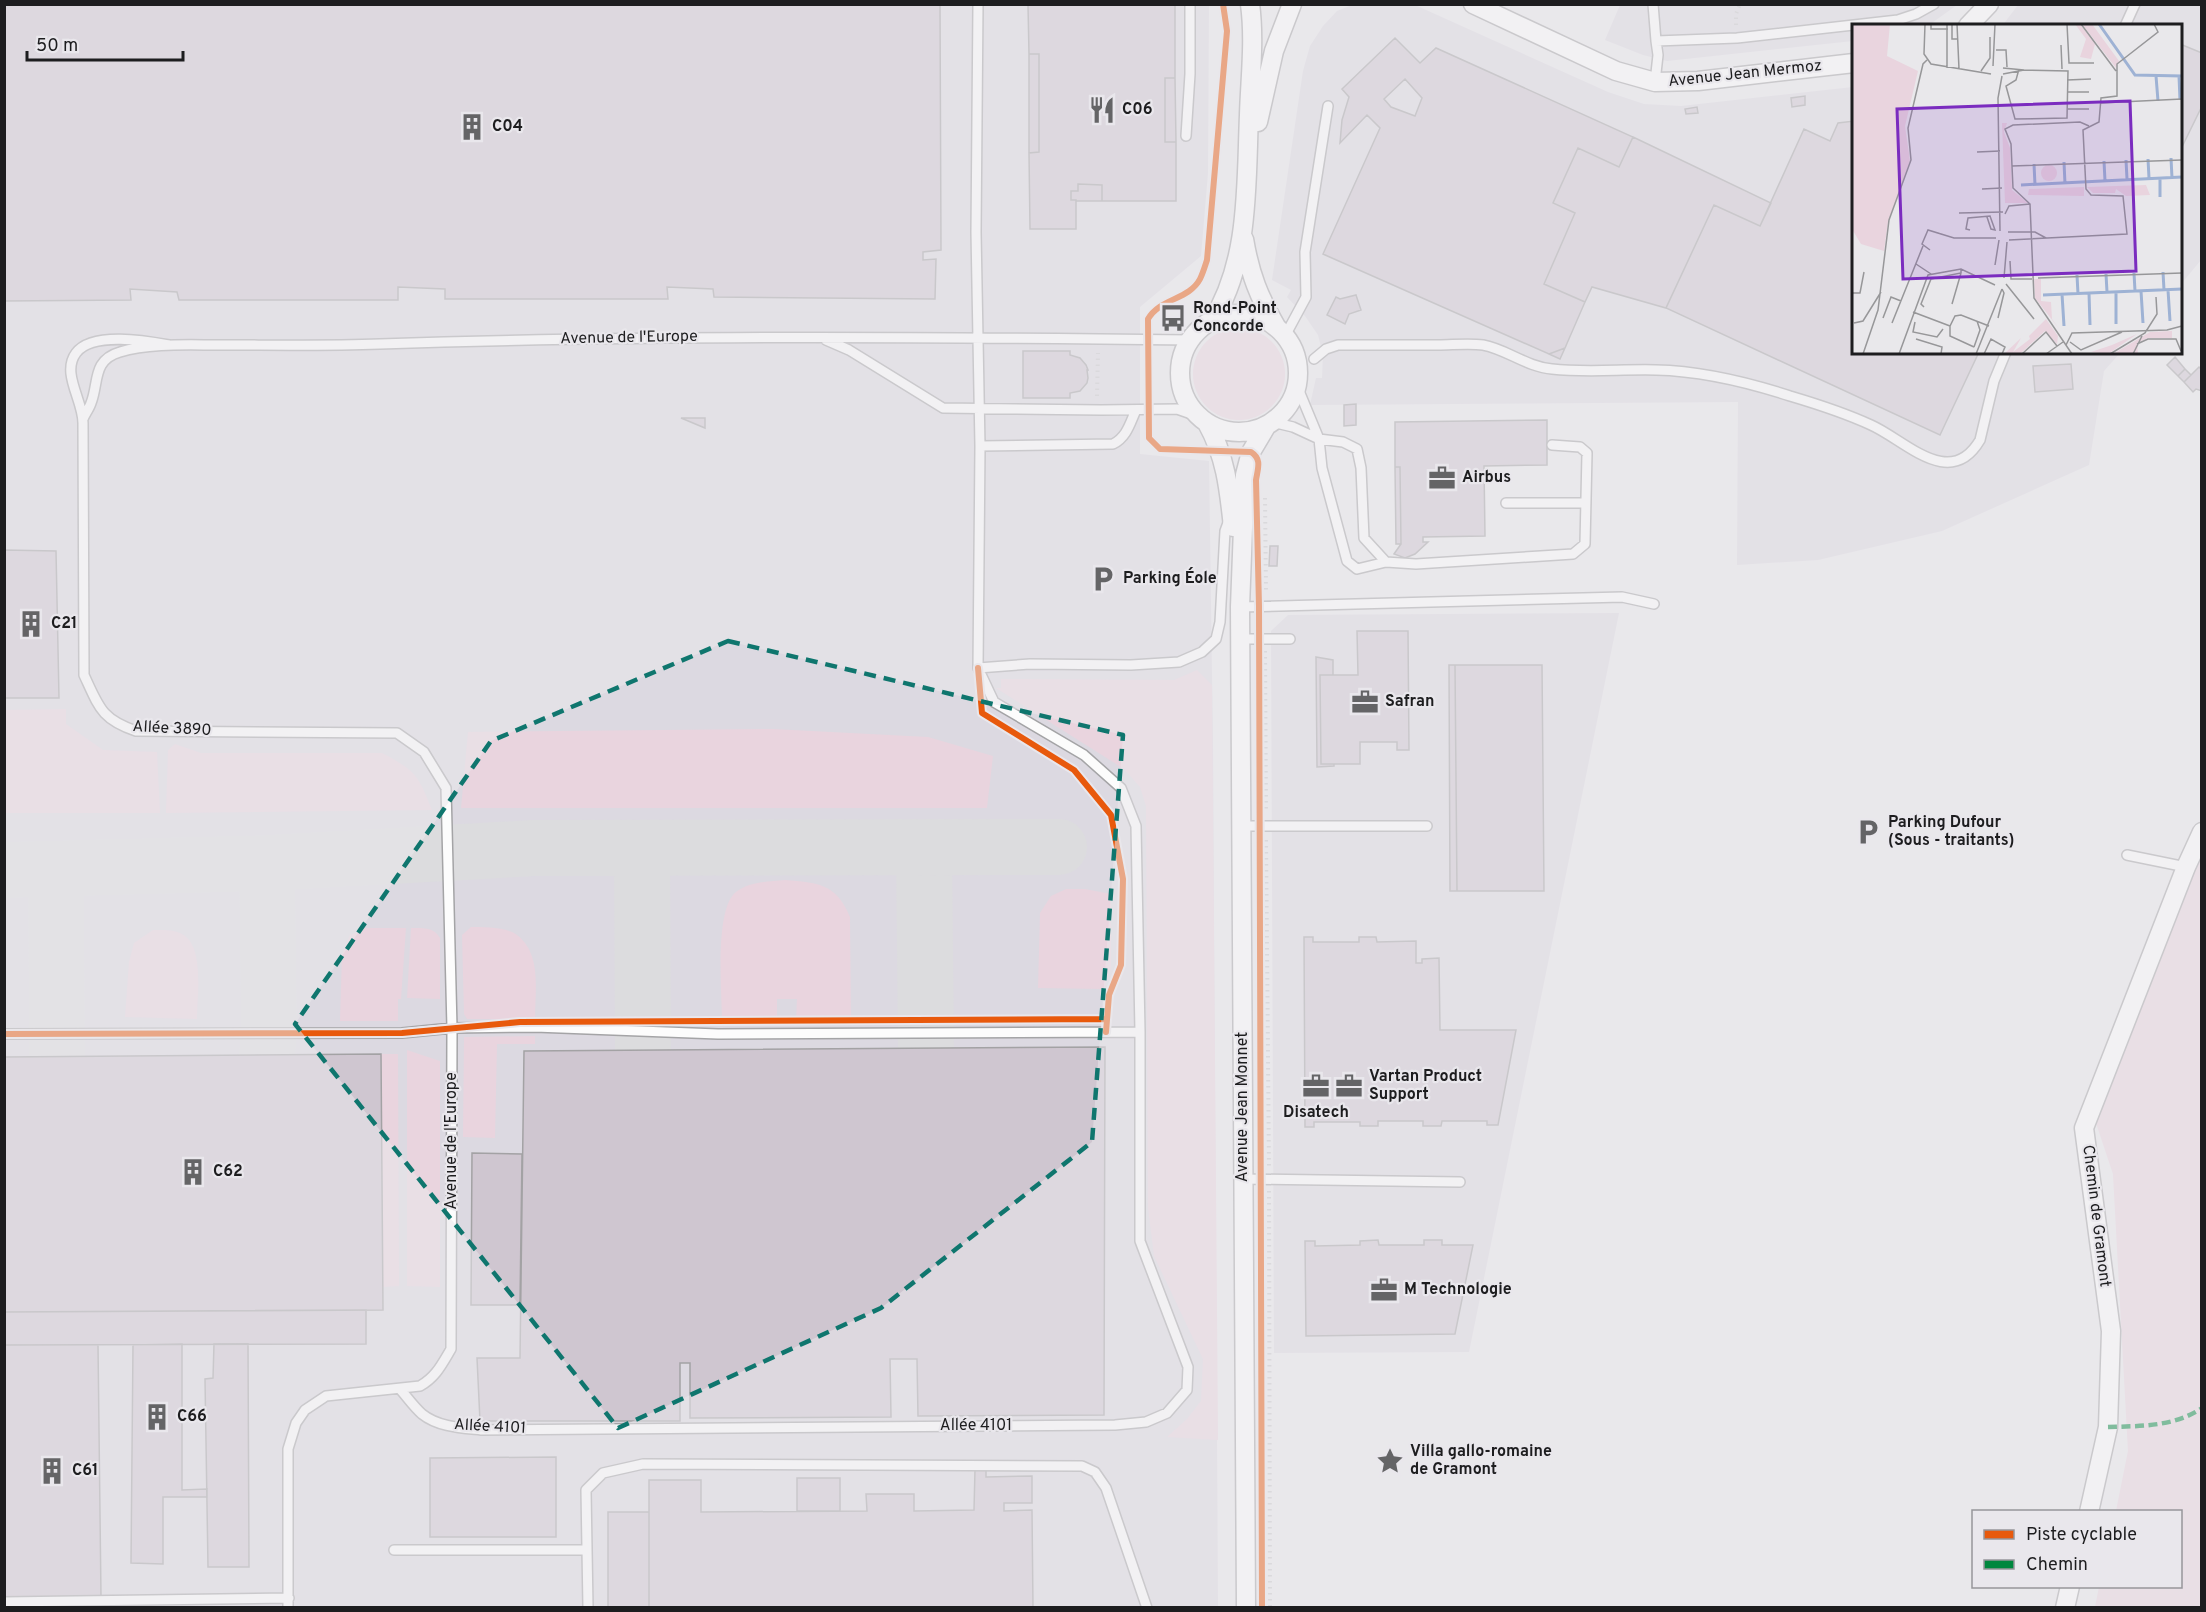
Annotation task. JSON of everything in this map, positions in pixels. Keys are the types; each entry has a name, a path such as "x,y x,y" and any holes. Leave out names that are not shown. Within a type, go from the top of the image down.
{"street":[{"path":"1212,321 1220,308 1231,279 1243,232 1252,42 1250,4"},
{"path":"1247,167 1274,51 1292,4"},
{"name":"Avenue Jean Mermoz","path":"1473,4 1616,71 1655,82 1698,81 1852,63"},
{"path":"1970,24 1989,4"},
{"path":"1243,232 1249,269 1260,296 1282,334 1296,361 1297,386 1292,400 1283,412 1270,423 1256,430 1237,432 1219,429 1204,420 1189,404 1182,389 1180,372 1183,355 1200,329 1226,316 1240,315 1267,322 1282,334"},
{"name":"Avenue Jean Monnet","path":"1204,420 1221,451 1229,484 1240,607 1254,639 1255,826 1243,1179 1246,1608"},
{"name":"Avenue Jean Monnet","path":"1240,607 1245,475 1251,452 1270,423"},
{"name":"Chemin de Gramont","path":"2089,1510 2108,1427 2110,1331 2084,1128 2186,867 2202,832"},
{"path":"2065,1608 2070,1588"}],"lane":[{"path":"978,4 976,232 980,338 978,668 1030,664 1131,665 1179,662 1202,652 1216,639 1220,622 1225,531 1232,512"},
{"path":"1186,136 1190,74 1190,4"},
{"path":"1653,4 1658,55 1655,82"},
{"path":"1862,24 1898,20 1916,14 1934,4"},
{"path":"2126,24 2135,4"},
{"path":"1656,41 1737,38 1852,25"},
{"path":"1282,334 1306,297 1305,252 1328,106"},
{"path":"817,337 849,350 943,408 980,410 1177,409 1204,420"},
{"name":"Avenue de l'Europe","path":"169,345 817,337 1191,340"},
{"path":"83,419 70,373 76,352 89,344 112,339 169,345"},
{"path":"83,419 92,402 100,366 107,357 120,352 169,345"},
{"path":"1314,359 1326,349 1338,345 1484,345 1550,369 1657,370 1709,375 1769,389 1820,405 1872,425 1916,453 1943,462 1966,456 1976,448 1994,381 2005,354"},
{"path":"1297,386 1319,439 1322,468 1347,561 1357,569 1386,562 1416,564 1573,554 1585,544 1587,453 1580,447 1552,445"},
{"path":"980,446 1113,444 1125,434 1136,410"},
{"name":"Allée 3890","path":"83,419 84,675 101,711 117,724 136,731 397,733 424,752 446,789"},
{"path":"1270,423 1293,427 1319,439 1343,442 1357,449 1361,468 1364,538 1386,562"},
{"path":"1506,502 1586,503"},
{"path":"1240,607 1622,597 1654,604"},
{"path":"1254,639 1290,639"},
{"name":"Allée 4101","path":"400,1389 423,1415 441,1424 481,1430 1114,1425 1146,1422 1167,1413 1187,1390 1188,1367 1140,1241 1140,1032 1136,826 1121,788 1084,755 994,702 978,668"},
{"name":"Avenue de l'Europe","path":"288,1603 288,1449 296,1423 304,1410 326,1396 420,1386 431,1380 439,1371 451,1349 452,1028 446,789"},
{"path":"1255,826 1427,825"},
{"path":"2127,855 2186,867"},
{"path":"4,1034 402,1033 452,1028 535,1026 718,1034 1140,1032"},
{"path":"1243,1179 1460,1182"},
{"path":"588,1608 586,1490 603,1473 643,1464 1082,1466 1095,1472 1106,1488 1147,1608"},
{"path":"394,1550 587,1550"},
{"path":"4,1602 288,1603"}],"path":[{"path":"1097,402 1098,346"},
{"path":"1262,606 1265,492"},
{"path":"1258,560 1262,606"},
{"path":"1254,639 1255,826 1260,1003"},
{"path":"1255,826 1269,1179 1270,1608"}],"highlighted area":[{"path":"728,641 1123,735 1092,1142 881,1308 618,1428 295,1024 491,741"}],"shaded area":[{"path":"5,5 1209,5 1208,173 1201,256 1140,307 1140,454 1209,461 1218,1607 5,1608"},
{"path":"1352,5 1415,5 1608,92 1644,104 1681,106 1852,87 1852,354 2119,354 2104,371 2089,465 1942,531 1818,560 1737,565 1738,402 1310,405 1316,378 1322,378 1323,355 1318,335 1305,316 1287,297 1291,290 1272,280 1303,71 1310,46 1323,26 1337,11"},
{"path":"1620,5 1957,5 1930,24 1852,24 1852,41 1667,61 1643,55 1605,40"},
{"path":"2018,5 2201,5 2201,260 2182,283 2182,24 2004,24"},
{"path":"1239,328 1257,331 1272,341 1282,356 1285,374 1282,392 1272,407 1257,417 1239,420 1221,417 1206,407 1196,392 1193,374 1196,356 1206,341 1221,331"},
{"path":"1619,613 1469,1352 1274,1353 1271,631 1288,615"},
{"path":"1197,670 1212,685 1218,1440 1167,1437 1187,1419 1201,1401 1203,1359 1154,1256 1148,1208 1146,806 1140,787 1124,769 996,688 1001,688 1001,679 1174,680"},
{"path":"66,709 66,724 103,750 157,752 160,813 5,813 5,710"},
{"path":"773,729 928,737 993,756 987,808 461,808 468,732"},
{"path":"175,744 201,753 382,753 415,775 432,810 166,813 168,750"},
{"path":"2201,848 2201,1607 2095,1607 2099,1588 2182,1588 2182,1510 2116,1510 2128,1451 2113,1174 2094,1117"},
{"path":"785,880 807,882 825,887 839,897 845,906 850,917 851,1022 796,1021 797,999 777,999 777,1022 722,1022 722,933 729,901 741,888"},
{"path":"1066,889 1085,889 1111,894 1111,968 1104,989 1038,988 1040,913 1051,896"},
{"path":"471,927 508,930 525,943 534,963 535,1019 467,1019 464,1014 462,935"},
{"path":"365,928 406,928 401,999 398,999 398,1021 340,1021 342,954 350,935"},
{"path":"411,928 431,930 440,938 440,999 407,998"},
{"path":"153,930 178,932 191,943 195,952 198,974 197,1019 125,1017 129,962 134,943"},
{"path":"535,1036 535,1044 497,1044 495,1138 463,1137 464,1037"},
{"path":"407,1050 440,1061 440,1287 407,1286"},
{"path":"381,1054 398,1054 399,1286 383,1287"}],"building":[{"name":"C04","path":"4,4 940,4 941,250 923,252 923,260 936,259 935,299 714,297 713,289 667,287 668,299 445,299 445,289 398,287 398,300 179,300 177,292 130,289 131,300 4,301"},
{"name":"C06","path":"1175,4 1175,78 1165,78 1165,142 1176,142 1176,201 1102,201 1102,185 1078,184 1078,191 1071,191 1071,200 1076,200 1076,229 1030,229 1029,153 1039,152 1039,54 1029,54 1028,5"},
{"path":"1395,38 1420,63 1436,48 1633,137 1619,167 1578,148 1553,203 1575,213 1544,284 1585,302 1565,348 1549,354 1323,254 1380,128 1367,115 1340,143 1342,120 1349,97 1342,89","holes":["1405,79 1422,98 1415,116 1391,107 1384,99"]},
{"path":"2182,45 2202,53 2202,106 2182,147"},
{"path":"1029,54 1039,54 1039,152 1029,153"},
{"path":"1165,78 1175,78 1176,142 1165,142"},
{"path":"1805,96 1805,105 1792,107 1791,98"},
{"path":"1697,107 1698,113 1686,114 1685,109"},
{"path":"1852,121 1852,354 1978,354 1940,435 1666,308 1714,205 1760,226 1804,129 1830,141 1838,123"},
{"path":"1633,137 1771,203 1760,226 1714,205 1666,308 1592,287 1585,302 1544,284 1575,213 1553,203 1578,148 1619,167"},
{"path":"1078,184 1102,185 1102,201 1071,200 1071,191 1078,191"},
{"path":"1356,295 1361,310 1349,314 1345,324 1327,315 1336,297 1340,299"},
{"path":"1565,348 1560,359 1549,354"},
{"path":"1023,351 1070,351 1070,355 1080,358 1086,365 1087,383 1080,391 1070,393 1070,398 1023,398"},
{"path":"2175,357 2185,369 2178,376 2167,365"},
{"path":"2071,364 2073,389 2035,392 2033,366"},
{"path":"2199,367 2202,370 2202,391 2196,389 2193,392 2184,382"},
{"path":"2185,369 2191,375 2184,382 2178,376"},
{"path":"1356,404 1356,425 1344,426 1344,405"},
{"path":"681,418 705,418 705,428"},
{"path":"1547,420 1547,465 1484,466 1485,536 1423,537 1423,542 1428,542 1415,554 1405,558 1394,554 1401,544 1400,467 1395,467 1395,422"},
{"path":"1395,467 1400,467 1401,544 1396,544"},
{"path":"1270,546 1278,546 1277,566 1269,566"},
{"name":"C21","path":"4,550 56,551 59,698 4,698"},
{"path":"1357,631 1408,631 1409,750 1397,750 1397,742 1360,742 1360,764 1321,764 1320,675 1358,675"},
{"path":"1316,657 1333,660 1333,675 1320,675 1321,764 1334,764 1334,766 1317,767"},
{"path":"1449,665 1455,665 1457,891 1450,891"},
{"path":"1455,665 1542,665 1544,891 1457,891"},
{"path":"1304,937 1313,937 1313,942 1359,942 1359,937 1376,937 1377,942 1416,941 1416,963 1422,963 1422,959 1439,958 1440,1030 1516,1030 1498,1125 1487,1125 1487,1121 1442,1121 1441,1126 1423,1126 1423,1121 1378,1121 1378,1126 1360,1126 1360,1122 1314,1122 1314,1127 1305,1127"},
{"path":"1105,1047 1104,1415 918,1416 917,1359 890,1359 891,1417 690,1418 690,1363 680,1363 680,1421 480,1421 477,1358 520,1358 524,1051"},
{"name":"C62","path":"381,1054 383,1310 4,1312 4,1057"},
{"path":"472,1153 522,1154 520,1305 471,1305"},
{"path":"1378,1240 1379,1245 1424,1245 1424,1240 1442,1240 1442,1245 1473,1245 1455,1334 1306,1336 1305,1241 1315,1241 1315,1246 1360,1245 1360,1241"},
{"path":"366,1310 366,1344 4,1345 4,1312"},
{"name":"C66","path":"182,1344 182,1490 207,1489 207,1497 163,1497 163,1564 131,1563 133,1345"},
{"path":"214,1344 248,1344 249,1567 208,1567 205,1379 213,1378"},
{"name":"C61","path":"4,1345 98,1345 101,1597 4,1598"},
{"path":"556,1457 556,1537 430,1537 430,1458"},
{"path":"975,1469 986,1469 986,1477 1032,1476 1032,1503 1004,1503 1004,1511 1032,1510 1033,1608 649,1608 649,1480 701,1480 701,1512 867,1511 866,1494 914,1494 914,1511 974,1510"},
{"path":"797,1478 840,1478 840,1511 797,1511"},
{"path":"608,1512 649,1512 649,1608 608,1608"}],"taxiway":[{"path":"4,870 267,863 534,848 1059,847"},
{"path":"642,848 643,1050"},
{"path":"924,848 926,1049"},
{"path":"267,863 269,1033 267,1055"},
{"path":"56,869 57,1057"}],"marked path":[{"path":"2108,1427 2144,1426 2168,1422 2202,1408"}],"cycle path":[{"path":"1223,4 1227,31 1207,260 1195,286 1160,307 1148,319 1149,438 1160,449 1251,452 1257,458 1258,464 1256,480 1259,606 1262,1608"},
{"path":"978,668 982,713 1074,770 1111,815 1123,879 1121,965 1109,995 1106,1032"},
{"path":"4,1034 402,1033 520,1022 1107,1019"}],"place":[{"name":"C06","path":"1102,110"},
{"name":"C04","path":"472,127"},
{"name":"Rond-Point Concorde","path":"1173,318"},
{"name":"Airbus","path":"1442,478"},
{"name":"Parking Éole","path":"1103,579"},
{"name":"C21","path":"31,624"},
{"name":"Safran","path":"1365,702"},
{"name":"Parking Dufour (Sous - traitants)","path":"1868,832"},
{"name":"Disatech","path":"1316,1086"},
{"name":"Vartan Product Support","path":"1349,1086"},
{"name":"C62","path":"193,1172"},
{"name":"M Technologie","path":"1384,1290"},
{"name":"C66","path":"157,1417"},
{"name":"Villa gallo-romaine de Gramont","path":"1390,1461"},
{"name":"C61","path":"52,1471"}]}
